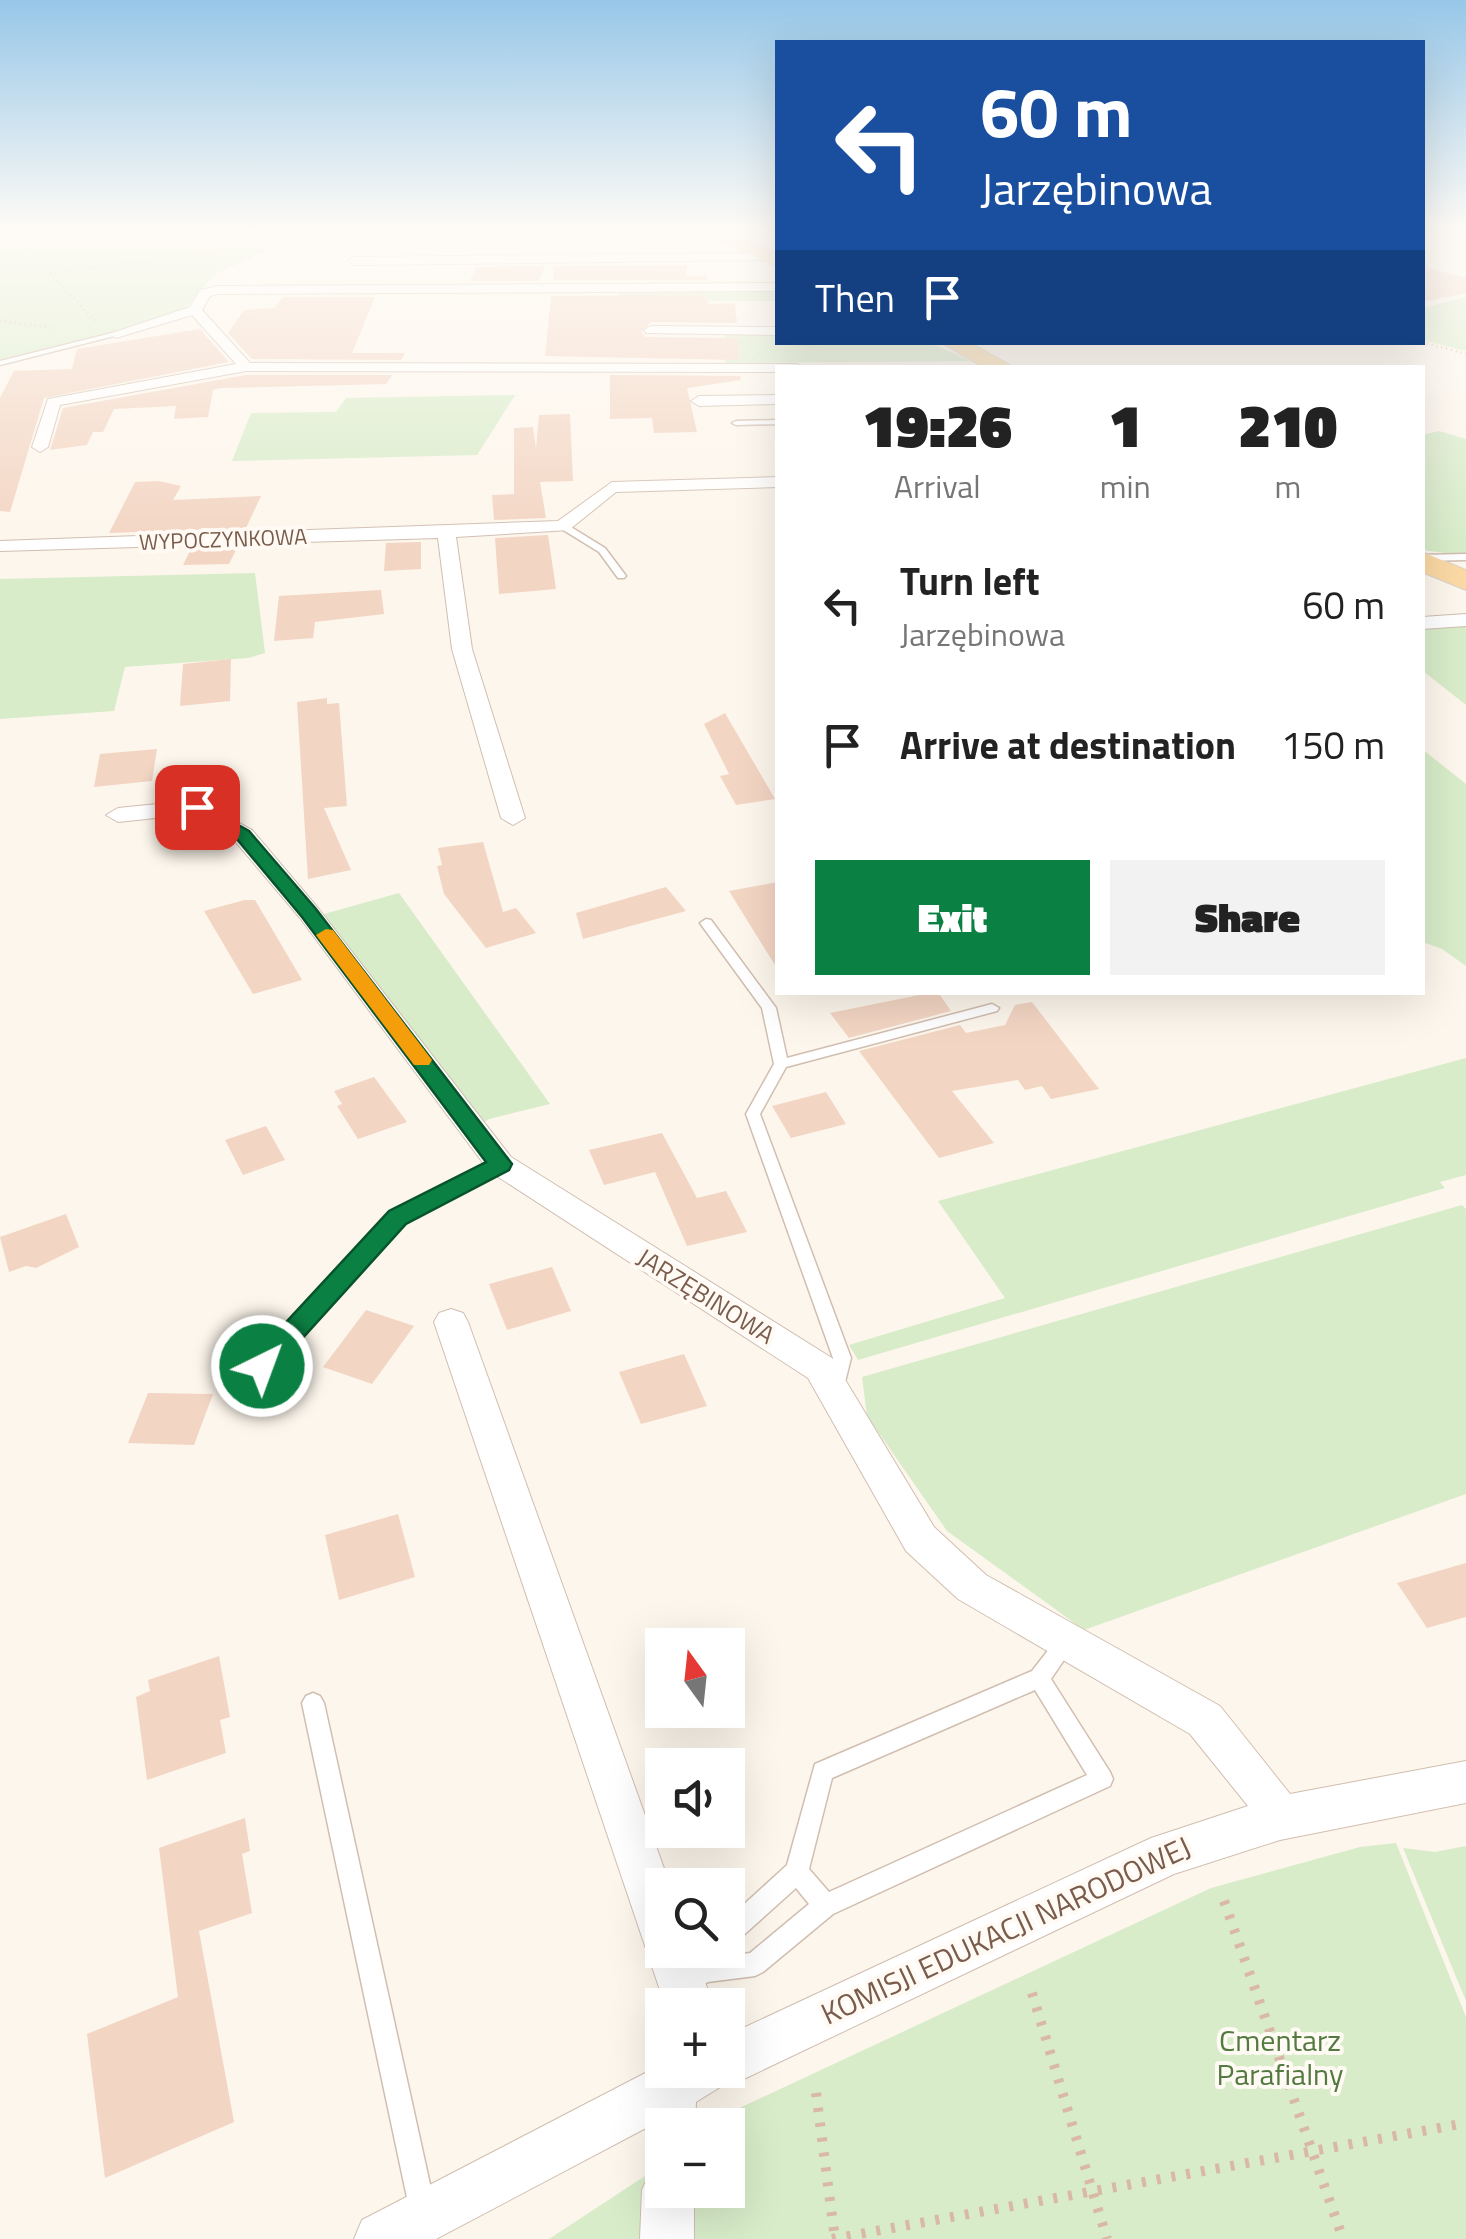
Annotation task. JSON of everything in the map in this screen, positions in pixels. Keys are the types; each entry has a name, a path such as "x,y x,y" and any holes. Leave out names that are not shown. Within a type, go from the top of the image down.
{"main road":[{"path":"957,345 998,365"},
{"path":"1425,562 1466,582"}],"street":[{"path":"218,335 246,366"},
{"path":"40,448 53,402 246,366 775,368"},
{"path":"699,401 775,399"},
{"path":"563,526 612,487 775,482"},
{"name":"WYPOCZYNKOWA","path":"0,546 563,526"},
{"path":"446,532 462,649 513,818"},
{"path":"1425,623 1466,620"},
{"name":"JARZĘBINOWA","path":"118,815 197,807 243,834 309,913 500,1164 820,1368 920,1539 972,1587 1205,1720 1264,1792 1280,1818"},
{"path":"451,1322 645,1880"},
{"name":"KOMISJI EDUKACJI NARODOWEJ","path":"745,2052 1138,1866 1280,1818 1466,1782"},
{"path":"402,2228 682,2094"},
{"path":"667,2239 668,2208"}],"lane":[{"path":"0,363 110,335"},
{"path":"736,423 775,422"},
{"path":"563,526 602,550 621,576"},
{"path":"1425,560 1466,557"},
{"path":"706,923 769,1008 781,1064 752,1114 842,1358 836,1392"},
{"path":"781,1064 992,1008"},
{"path":"262,1366 397,1218 500,1164"},
{"path":"745,1919 798,1872 823,1771 1039,1678 1067,1641"},
{"path":"692,1972 754,1964 825,1906 1102,1779 1039,1678"},
{"path":"313,1703 402,2228"},
{"path":"798,1872 825,1906"}],"path":[{"path":"1425,343 1466,354"},
{"path":"1224,1901 1342,2239"},
{"path":"1032,1993 1106,2239"},
{"path":"816,2093 834,2239 1094,2194 1310,2147 1466,2123"}],"green space":[{"path":"0,335 101,335 0,361"},
{"path":"725,335 775,335 775,345 935,345 971,361 725,363"},
{"path":"1425,335 1466,335 1466,351 1425,341"},
{"path":"515,395 477,455 232,461 251,413 336,412 346,398"},
{"path":"1439,431 1466,439 1466,556 1425,550 1425,434"},
{"path":"255,573 265,653 248,658 125,667 114,711 0,719 0,579"},
{"path":"1466,624 1466,705 1425,673 1425,627"},
{"path":"1425,751 1466,784 1466,966 1425,943"},
{"path":"399,893 550,1104 489,1119 480,1125 324,914"},
{"path":"1466,1058 1466,1175 1440,1182 1445,1188 858,1360 849,1345 1005,1298 938,1201"},
{"path":"1462,1205 1466,1209 1466,1494 1084,1630 947,1531 867,1416 862,1377"},
{"name":"Cmentarz Parafialny","path":"1396,1843 1466,2017 1466,2239 690,2239 691,2208 745,2208 745,2108 739,2108 1211,1888 1360,1847"},
{"path":"1466,1846 1466,2001 1403,1848 1435,1852"},
{"path":"645,2176 649,2239 549,2239"}],"building":[{"path":"160,335 206,335 229,362 44,398 10,512 0,511 0,398 14,371 72,369 77,349"},
{"path":"230,335 359,335 352,353 405,353 401,360 252,359"},
{"path":"547,335 644,335 738,338 739,360 545,356"},
{"path":"246,375 392,375 386,384 220,388 213,390 208,417 174,419 176,406 114,409 103,432 93,432 87,445 50,450 63,408"},
{"path":"610,375 740,376 741,380 687,388 697,432 654,433 652,418 610,419"},
{"path":"570,414 573,481 540,482 546,518 494,520 492,495 514,494 514,428 533,427 536,449 539,415"},
{"path":"159,481 181,486 173,500 261,496 246,528 109,533 135,482"},
{"path":"548,535 556,589 499,594 495,538"},
{"path":"421,542 421,569 384,571 386,543"},
{"path":"237,548 229,564 183,565 191,549"},
{"path":"381,590 384,614 315,622 313,638 274,641 279,596"},
{"path":"231,659 230,701 180,706 183,664"},
{"path":"327,698 327,704 339,703 347,806 324,808 351,870 308,879 297,702"},
{"path":"725,713 775,799 736,805 720,776 729,774 704,724"},
{"path":"157,749 152,781 94,787 100,754"},
{"path":"483,842 503,912 516,908 536,933 486,948 444,894 437,866 442,865 438,848"},
{"path":"775,883 775,965 729,891"},
{"path":"666,887 686,911 583,939 576,913"},
{"path":"255,900 302,980 253,994 204,911"},
{"path":"919,995 940,995 951,1011 849,1038 830,1013"},
{"path":"1032,1002 1099,1089 1051,1099 1042,1086 1025,1090 1018,1080 952,1091 994,1143 939,1158 859,1051 960,1025 966,1033 1005,1025 1015,1005"},
{"path":"374,1077 407,1122 358,1139 337,1106 342,1104 334,1091"},
{"path":"826,1092 846,1124 791,1138 772,1106"},
{"path":"266,1126 285,1160 243,1175 225,1140"},
{"path":"662,1133 697,1198 726,1191 747,1232 687,1246 655,1172 604,1185 589,1150"},
{"path":"66,1214 79,1247 36,1268 26,1266 9,1272 0,1237"},
{"path":"552,1267 571,1311 507,1330 489,1284"},
{"path":"366,1310 414,1326 372,1384 323,1367"},
{"path":"684,1354 707,1406 641,1424 619,1372"},
{"path":"148,1393 213,1394 194,1445 128,1443"},
{"path":"398,1514 415,1577 339,1600 325,1535"},
{"path":"1466,1563 1466,1617 1427,1628 1397,1583"},
{"path":"219,1656 230,1717 220,1720 226,1753 147,1780 136,1697 150,1691 148,1680"},
{"path":"245,1818 250,1851 242,1854 252,1913 199,1931 234,2122 105,2178 87,2034 178,1997 159,1848"}],"slow traffic":[{"path":"326,935 421,1060"}],"route":[{"path":"197,807 243,834 309,913 500,1164 397,1218 262,1366"}]}
